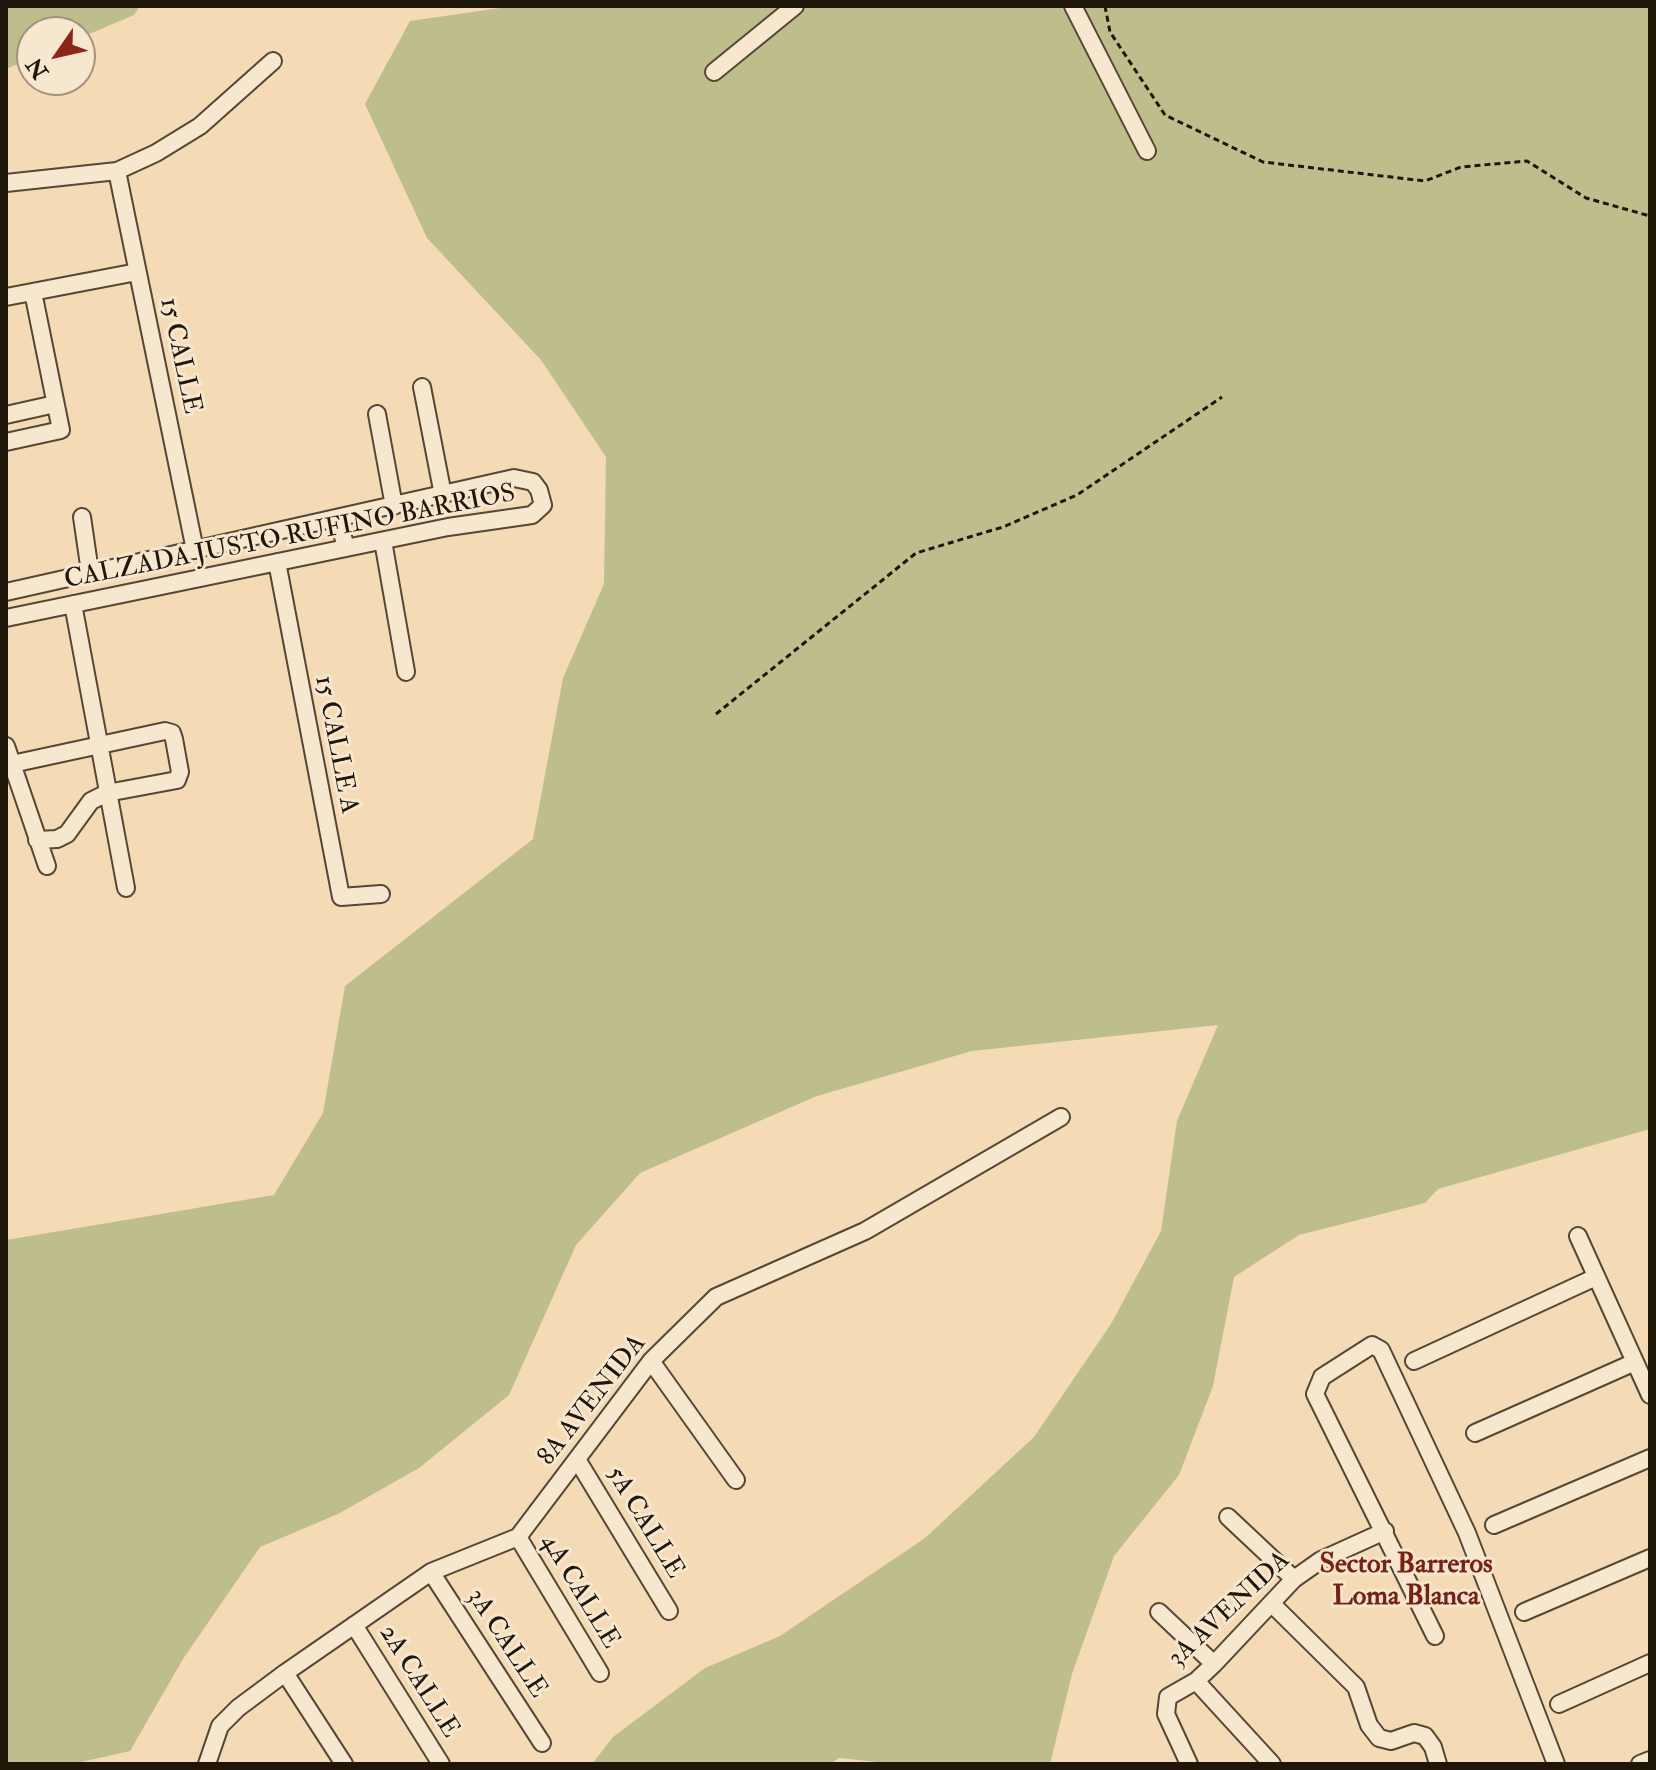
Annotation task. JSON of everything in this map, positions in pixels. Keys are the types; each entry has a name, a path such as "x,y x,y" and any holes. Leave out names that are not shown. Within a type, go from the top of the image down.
{"street":[{"path":"714,72 795,6"},
{"path":"1073,6 1147,151"},
{"path":"6,183 117,171 156,153 200,126 273,61"},
{"name":"15 CALLE","path":"117,171 195,550"},
{"path":"6,297 137,272"},
{"path":"6,442 61,430 33,292"},
{"path":"422,387 443,495"},
{"path":"6,415 55,404"},
{"path":"377,414 394,506"},
{"name":"CALZADA JUSTO RUFINO BARRIOS","path":"6,618 448,527 532,515 543,505 539,490 525,479 514,478 12,590"},
{"path":"82,517 90,572"},
{"path":"338,518 346,548"},
{"path":"383,541 406,672"},
{"name":"15 CALLE A","path":"277,562 341,897 350,899 381,894"},
{"path":"12,590 24,614"},
{"path":"73,604 126,888"},
{"path":"12,764 98,744 172,733 180,772 177,780 169,785 107,793 91,801 67,834 57,839 37,840"},
{"path":"6,746 47,866"},
{"name":"8A AVENIDA","path":"207,1764 220,1726 238,1708 285,1673 431,1572 518,1537 651,1361 716,1297 865,1231 1061,1117"},
{"path":"1578,1236 1650,1395"},
{"path":"1414,1361 1596,1277"},
{"path":"1435,1636 1315,1394 1322,1377 1372,1345 1381,1350 1467,1533 1556,1764"},
{"path":"651,1361 736,1480"},
{"path":"1475,1433 1635,1362"},
{"path":"1494,1525 1650,1458"},
{"name":"5A CALLE","path":"578,1461 669,1611"},
{"path":"1228,1517 1294,1579"},
{"name":"3A AVENIDA","path":"1189,1764 1166,1714 1168,1697 1196,1681 1273,1605 1294,1579 1321,1560 1385,1531"},
{"name":"4A CALLE","path":"518,1537 600,1673"},
{"path":"1524,1612 1650,1558"},
{"name":"3A CALLE","path":"431,1572 542,1743"},
{"path":"1273,1605 1356,1687 1369,1725 1379,1738 1391,1741 1414,1733 1425,1736 1433,1747 1438,1764"},
{"path":"1159,1612 1214,1664"},
{"name":"2A CALLE","path":"354,1625 441,1764"},
{"path":"1559,1704 1650,1663"},
{"path":"285,1673 344,1764"},
{"path":"1196,1681 1272,1764"},
{"path":"1640,1764 1650,1760"}],"path":[{"path":"1105,6 1110,32 1165,115 1263,162 1425,181 1461,167 1527,161 1586,198 1650,216"},
{"path":"716,714 916,553 1003,527 1077,495 1222,397"}],"green space":[{"path":"6,6 140,6 134,15 96,31 96,16 16,16 16,65 6,69"},
{"path":"514,6 1650,6 1650,1129 1438,1189 1425,1203 1299,1235 1234,1277 1213,1386 1179,1475 1114,1556 1072,1674 1050,1764 897,1764 839,1758 830,1764 592,1764 613,1737 705,1668 780,1636 925,1538 1034,1437 1111,1324 1161,1231 1177,1121 1218,1025 972,1051 817,1096 640,1173 576,1245 509,1395 419,1468 338,1514 260,1547 183,1659 130,1751 72,1764 6,1764 6,1240 274,1195 323,1113 345,986 533,839 563,678 604,584 606,457 541,360 427,238 365,104 410,21"}],"district":[{"name":"Sector Barreros Loma Blanca","path":"1406,1582"}]}
